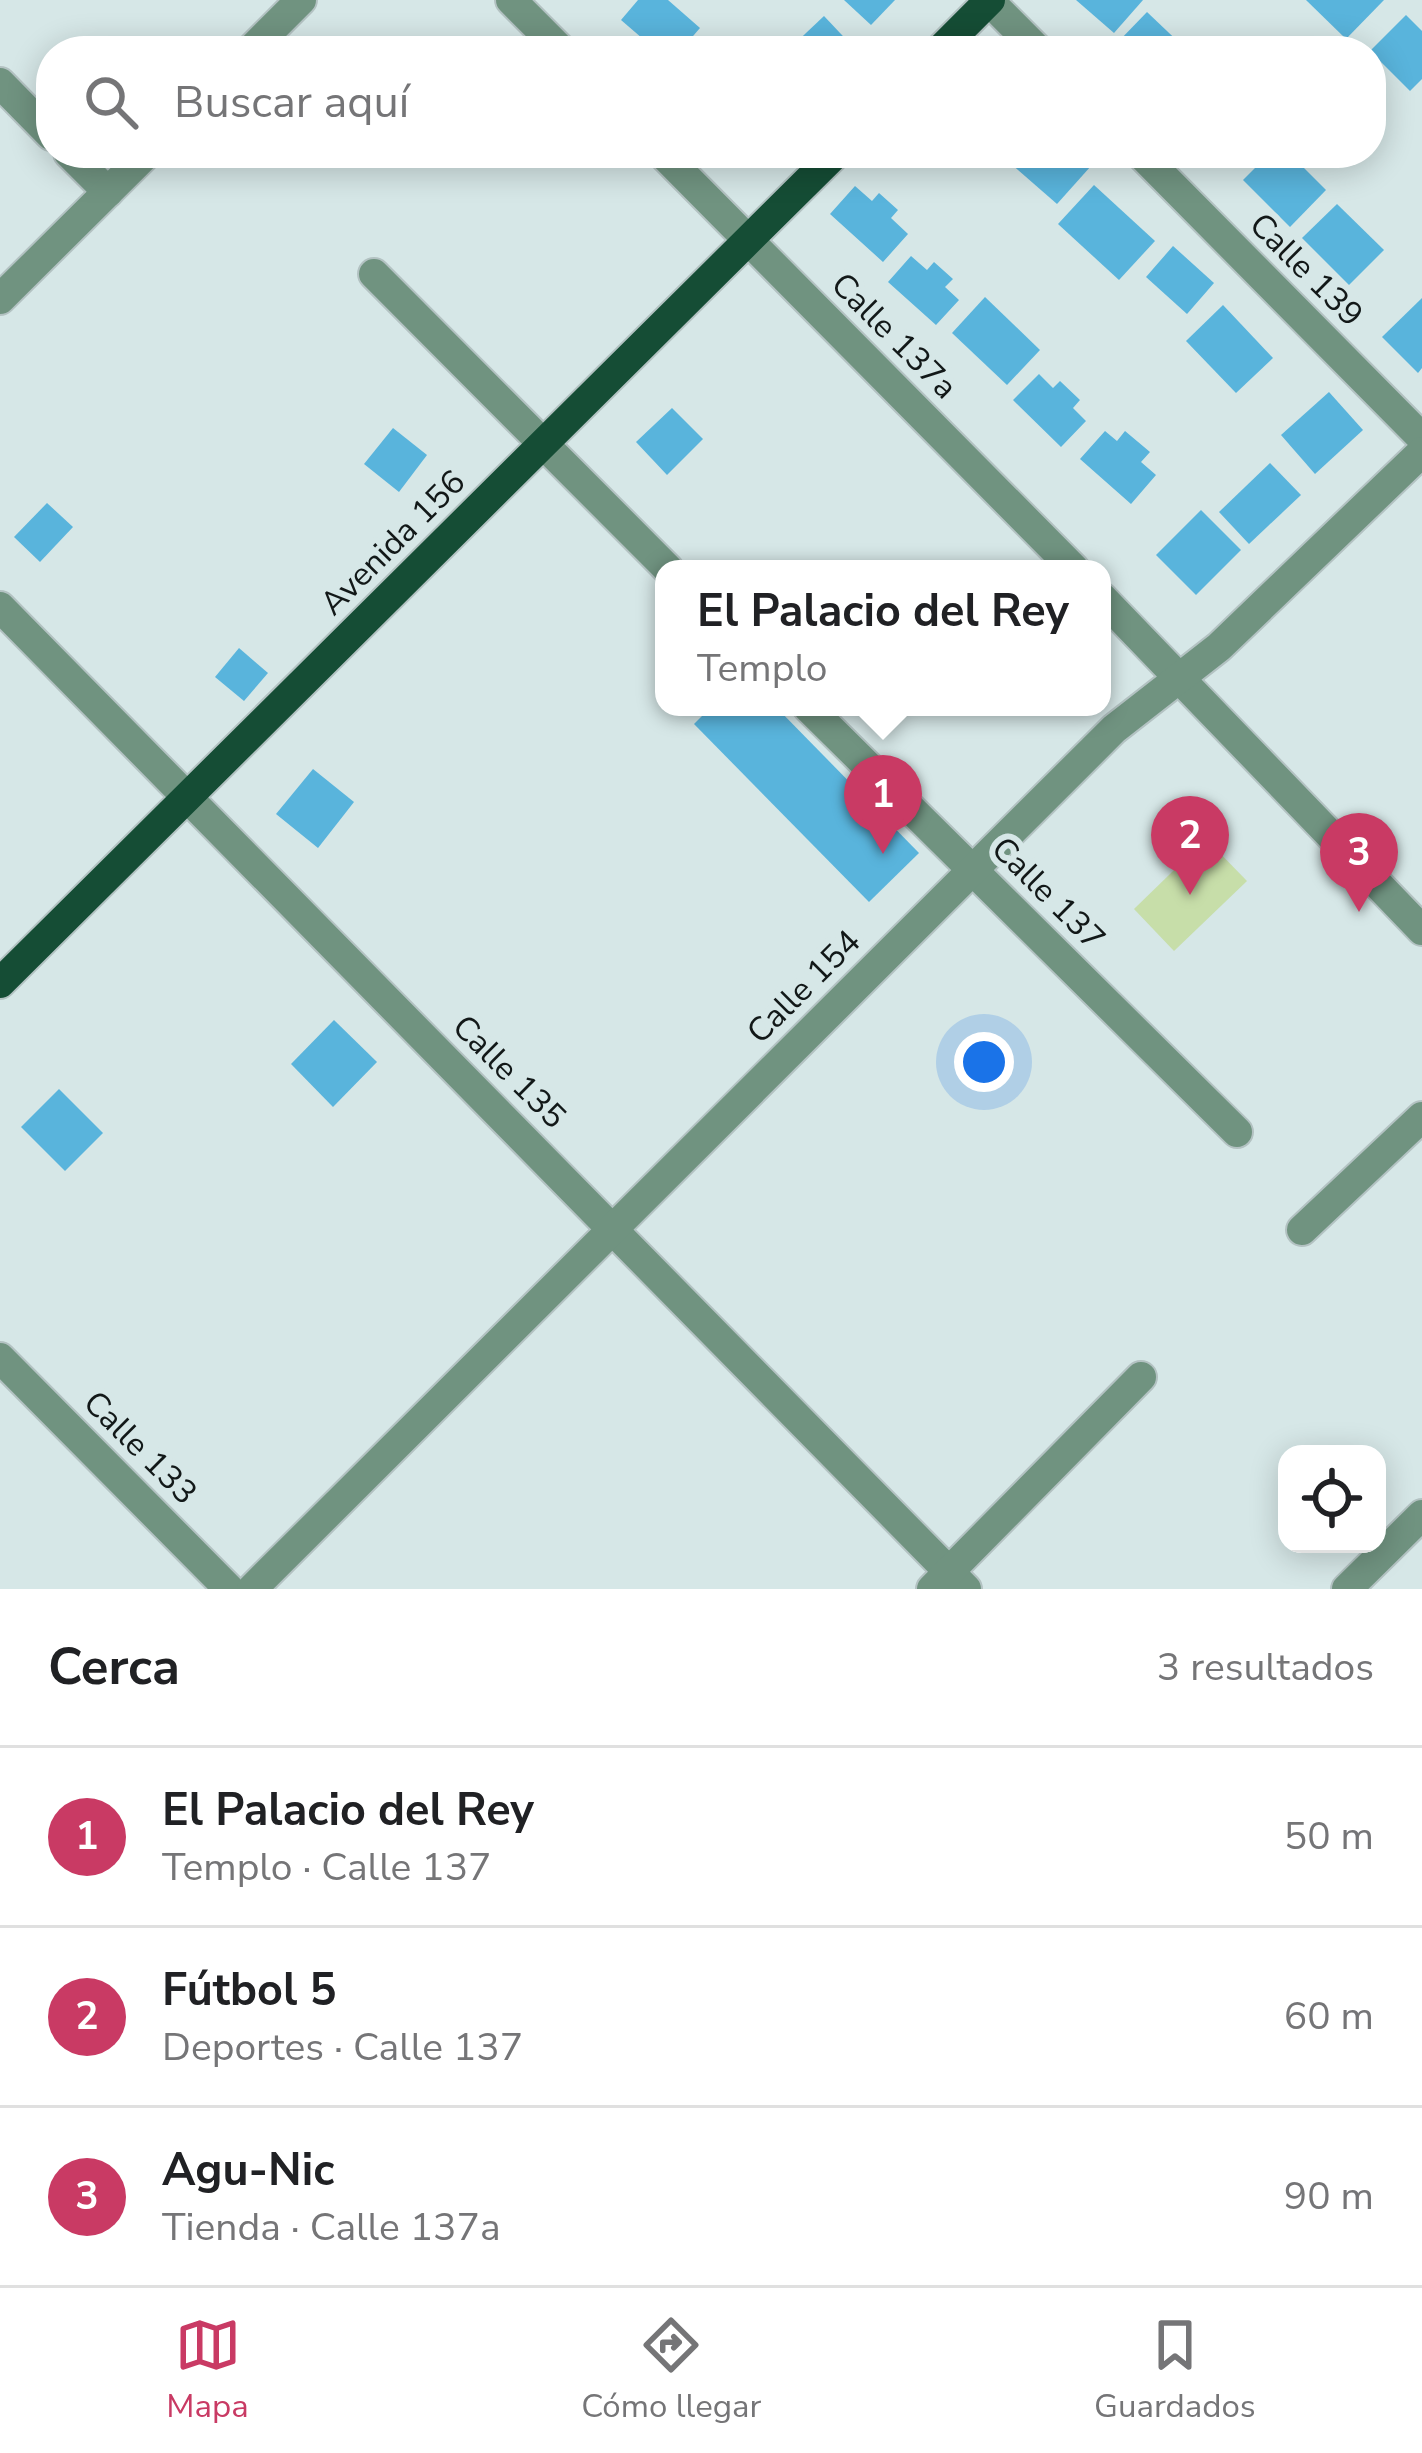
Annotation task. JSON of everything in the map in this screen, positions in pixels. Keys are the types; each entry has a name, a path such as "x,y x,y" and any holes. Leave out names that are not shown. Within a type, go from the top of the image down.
{"main road":[{"path":"954,36 989,0"},
{"name":"Avenida 156","path":"0,983 821,168"}],"street":[{"path":"265,36 301,0"},
{"path":"511,0 547,36"},
{"path":"989,0 1024,36"},
{"path":"0,83 36,120"},
{"path":"84,168 108,192"},
{"path":"0,299 132,168"},
{"name":"Calle 137a","path":"677,168 1065,560"},
{"name":"Calle 139","path":"1155,168 1422,438"},
{"path":"374,274 659,560"},
{"name":"Calle 154","path":"252,1589 1114,729 1220,646 1422,452"},
{"name":"Calle 135","path":"0,607 612,1229 949,1584"},
{"path":"1111,607 1422,931"},
{"name":"Calle 137","path":"817,716 1237,1132"},
{"path":"1302,1230 1422,1117"},
{"name":"Calle 133","path":"0,1358 229,1589"},
{"path":"949,1584 1141,1377"},
{"path":"1347,1589 1422,1515"}],"green space":[{"path":"1206,839 1247,881 1174,951 1134,909"}],"building":[{"path":"638,0 668,0 700,28 693,36 640,36 621,20"},
{"path":"844,0 895,0 871,25"},
{"path":"1076,0 1143,0 1114,33"},
{"path":"1306,0 1384,0 1349,36 1343,36"},
{"path":"1147,12 1172,36 1124,36"},
{"path":"1406,15 1422,31 1422,79 1410,91 1386,67 1385,36"},
{"path":"824,16 843,36 803,36"},
{"path":"1016,168 1089,168 1057,204"},
{"path":"1255,168 1304,168 1326,190 1290,227 1243,180"},
{"path":"1094,185 1155,241 1119,280 1058,224"},
{"path":"855,186 872,201 879,193 898,210 891,218 908,234 883,262 830,214"},
{"path":"1337,204 1384,250 1349,285 1302,238"},
{"path":"1173,246 1214,283 1187,314 1146,277"},
{"path":"911,256 927,270 934,262 953,279 945,287 959,300 936,325 888,282"},
{"path":"985,297 1040,350 1007,385 952,333"},
{"path":"1422,298 1422,368 1418,373 1382,337"},
{"path":"1223,305 1273,358 1236,393 1186,341"},
{"path":"1039,374 1053,388 1060,381 1080,400 1073,408 1086,421 1061,447 1013,400"},
{"path":"1329,392 1363,430 1315,474 1281,435"},
{"path":"672,408 703,439 667,475 636,442"},
{"path":"393,428 427,455 399,492 364,464"},
{"path":"1105,431 1117,441 1125,431 1150,452 1141,462 1156,475 1131,504 1080,459"},
{"path":"1270,463 1301,495 1249,544 1219,512"},
{"path":"47,503 73,527 40,562 14,537"},
{"path":"1201,510 1241,550 1196,595 1156,555"},
{"path":"239,648 268,673 244,701 215,677"},
{"path":"702,716 785,716 919,853 869,902 694,724"},
{"path":"313,769 354,802 318,848 276,814"},
{"path":"334,1020 377,1062 333,1107 291,1064"},
{"path":"59,1089 103,1133 65,1171 21,1127"}],"place":[{"name":"El Palacio del Rey","path":"883,854"},
{"name":"Fútbol 5","path":"1190,895"},
{"name":"Agu-Nic","path":"1359,912"}]}
